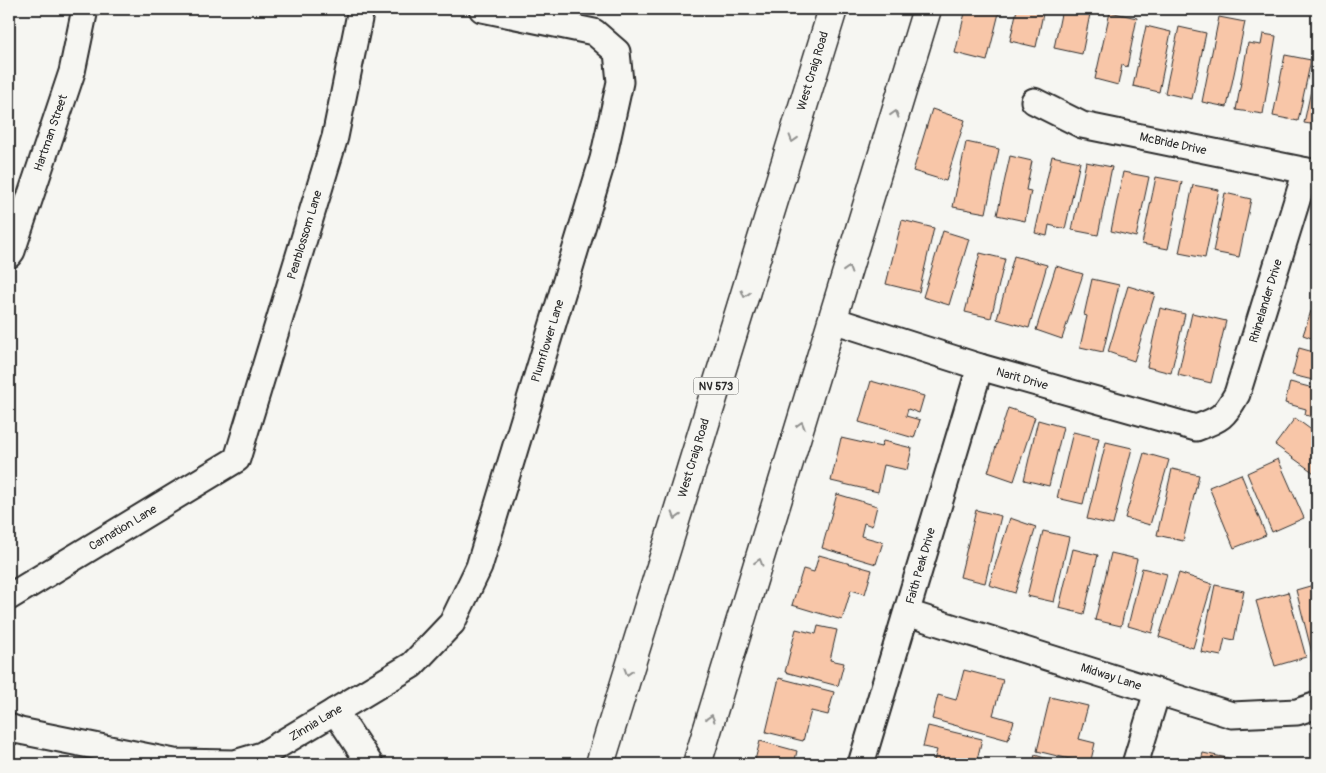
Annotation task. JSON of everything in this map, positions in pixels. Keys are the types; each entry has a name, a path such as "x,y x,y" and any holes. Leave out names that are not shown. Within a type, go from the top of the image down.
{"main road":[{"name":"West Craig Road","path":"600,764 833,9"},
{"path":"697,764 927,9"}],"street":[{"name":"Hartman Street","path":"9,255 72,72 85,9"},
{"name":"Pearblossom Lane","path":"237,459 335,137 361,9"},
{"name":"Plumflower Lane","path":"452,623 480,567 603,159 620,82 617,52 594,32 482,9"},
{"name":"McBride Drive","path":"1034,102 1082,125 1312,172"},
{"name":"Rhinelander Drive","path":"1213,422 1227,412 1237,394 1312,172"},
{"name":"Narit Drive","path":"833,320 980,367 1196,428 1213,422"},
{"name":"Faith Peak Drive","path":"861,764 980,367"},
{"name":"Carnation Lane","path":"9,597 237,459"},
{"name":"Midway Lane","path":"907,612 1232,715 1297,712 1317,705"},
{"name":"Zinnia Lane","path":"9,727 20,731 174,762 235,763 262,755 412,665 452,623"},
{"path":"1135,764 1158,692"},
{"path":"336,711 370,764"}],"building":[{"path":"966,9 1000,9 987,61 955,53"},
{"path":"1017,9 1044,9 1036,47 1010,41"},
{"path":"1062,9 1091,9 1082,54 1054,48"},
{"path":"1110,12 1137,18 1127,67 1122,65 1118,85 1095,79"},
{"path":"1219,17 1245,22 1227,107 1202,102"},
{"path":"1146,26 1171,32 1159,92 1133,86"},
{"path":"1179,27 1206,33 1192,99 1165,93"},
{"path":"1263,34 1276,36 1263,114 1236,110 1248,43 1261,45"},
{"path":"1285,55 1311,60 1298,121 1273,116"},
{"path":"1317,62 1317,125 1304,123"},
{"path":"932,109 965,120 946,181 913,171"},
{"path":"966,142 999,149 986,213 953,207"},
{"path":"1010,156 1032,161 1026,190 1031,191 1025,221 997,215"},
{"path":"1052,156 1080,162 1065,229 1049,225 1047,236 1035,233"},
{"path":"1086,162 1112,167 1098,235 1072,230"},
{"path":"1123,172 1149,177 1136,237 1111,231"},
{"path":"1156,177 1182,182 1168,249 1142,244"},
{"path":"1193,185 1219,190 1205,258 1179,253"},
{"path":"1225,193 1251,199 1239,257 1213,252"},
{"path":"902,220 934,228 919,292 886,284"},
{"path":"943,231 969,239 949,305 923,297"},
{"path":"980,253 1005,259 991,318 965,312"},
{"path":"1014,256 1047,265 1029,328 997,319"},
{"path":"1056,266 1083,274 1062,339 1036,330"},
{"path":"1092,279 1119,285 1103,352 1080,347 1087,316 1084,315"},
{"path":"1128,286 1155,294 1134,361 1108,352"},
{"path":"1160,308 1185,314 1171,373 1147,367"},
{"path":"1311,311 1317,314 1317,340 1303,335"},
{"path":"1192,313 1226,321 1211,383 1178,375"},
{"path":"1299,348 1317,353 1317,381 1292,375"},
{"path":"871,381 924,396 919,413 908,409 906,416 920,420 914,438 859,422"},
{"path":"1290,382 1317,389 1317,418 1305,415 1306,409 1285,403"},
{"path":"1008,408 1035,417 1014,481 988,472"},
{"path":"1295,418 1317,434 1317,475 1275,445"},
{"path":"1038,420 1063,427 1049,486 1024,480"},
{"path":"1073,432 1099,438 1083,504 1057,498"},
{"path":"841,438 881,447 883,441 912,448 907,470 884,465 878,492 831,481"},
{"path":"1106,442 1132,448 1113,525 1087,519"},
{"path":"1144,453 1169,460 1150,525 1125,518"},
{"path":"1278,459 1304,518 1272,532 1247,473"},
{"path":"1172,469 1199,475 1183,541 1157,535"},
{"path":"1241,474 1266,535 1234,548 1209,487"},
{"path":"837,494 877,506 872,526 864,523 861,536 883,542 876,564 822,548"},
{"path":"976,510 1001,516 985,583 960,577"},
{"path":"1010,518 1036,527 1015,593 989,585"},
{"path":"1043,531 1069,537 1054,602 1027,596"},
{"path":"1073,549 1098,555 1084,614 1059,608"},
{"path":"1111,553 1137,559 1121,626 1095,620"},
{"path":"819,555 872,570 865,594 851,590 842,620 792,605 803,569 814,572"},
{"path":"1142,568 1167,574 1152,633 1128,626"},
{"path":"1179,573 1212,584 1193,648 1159,637"},
{"path":"1317,584 1317,652 1312,653 1296,590"},
{"path":"1215,585 1244,591 1234,640 1225,638 1221,656 1201,652"},
{"path":"1288,592 1306,657 1275,666 1256,601"},
{"path":"818,626 837,630 830,660 844,663 838,686 785,672 796,629 816,634"},
{"path":"964,670 1003,680 993,715 1014,721 1008,740 932,719 938,695 956,700"},
{"path":"779,678 834,692 828,715 811,711 803,741 766,732"},
{"path":"1050,697 1088,706 1079,739 1095,743 1090,764 1037,751"},
{"path":"928,726 982,739 976,764 933,764 937,750 923,747"},
{"path":"760,741 797,751 794,764 754,764"},
{"path":"1203,753 1242,761 1241,764 1200,764"},
{"path":"1035,755 1064,764 1032,764"}]}
